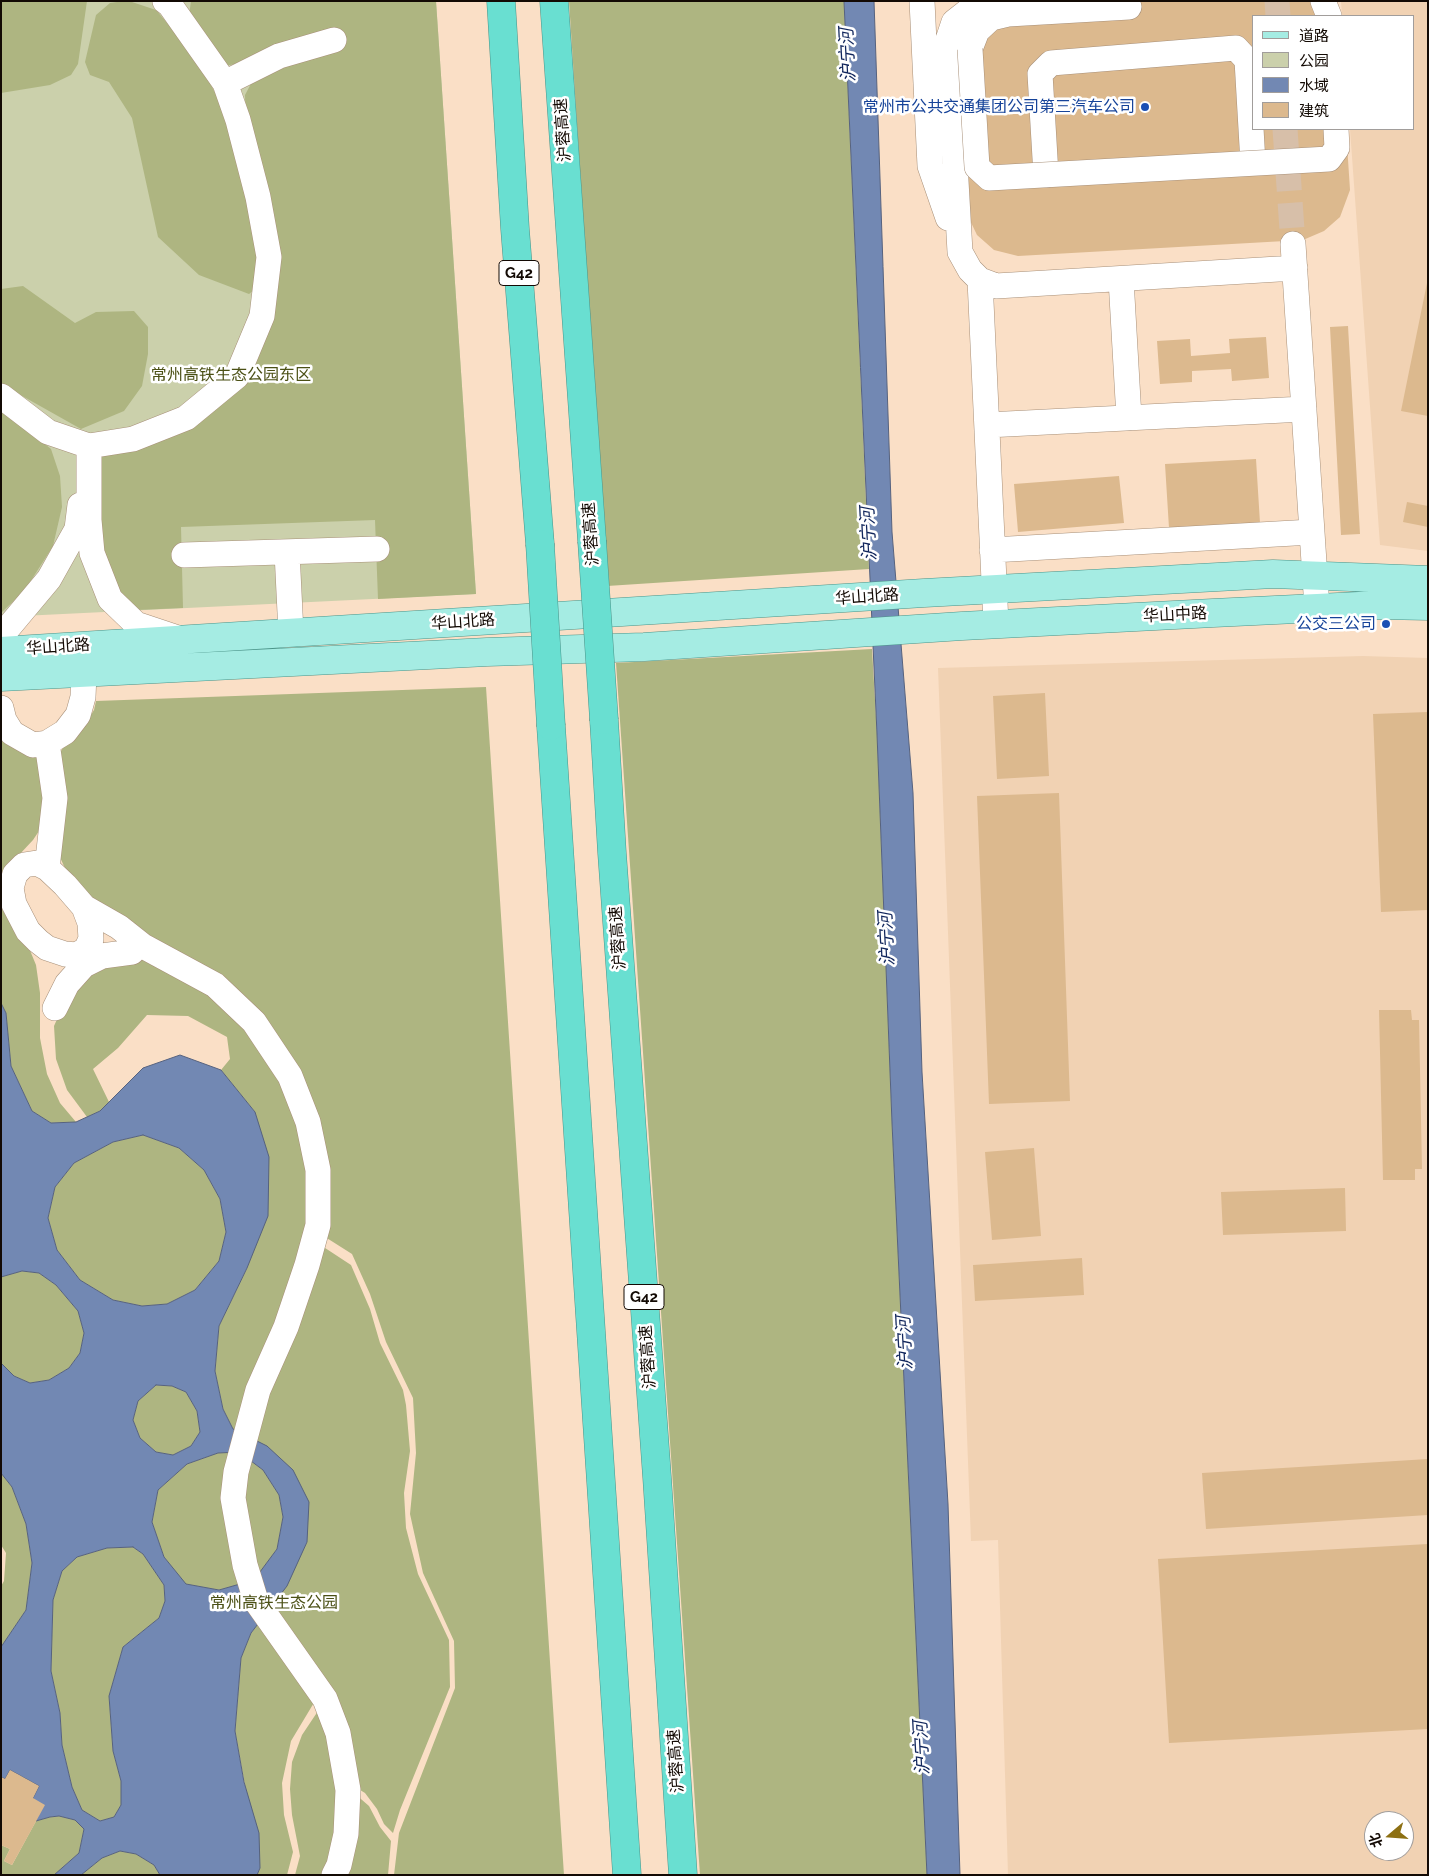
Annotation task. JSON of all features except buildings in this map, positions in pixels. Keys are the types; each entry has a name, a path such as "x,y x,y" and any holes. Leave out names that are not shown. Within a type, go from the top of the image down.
{"highway":[{"name":"G42","path":"501,1 540,544 627,1875"},
{"name":"沪蓉高速","path":"554,1 612,853 656,1457 683,1875"}],"main road":[{"path":"994,590 1273,574 1428,580"},
{"name":"华山北路","path":"1,651 994,590"},
{"name":"华山中路","path":"922,629 1380,605 1428,606"},
{"name":"华山北路","path":"1,677 488,652 644,647 922,629"}],"lane":[{"path":"922,1 930,166 960,252 970,270 980,280 996,286 1121,278 1294,256 1318,608"},
{"path":"960,252 948,40 954,22 972,8 1001,1"},
{"path":"1323,1 1328,15"},
{"path":"1,396 48,432 89,446 133,439 186,418 237,376 262,316 269,257 258,197 238,120 225,83 169,3"},
{"path":"1129,7 1008,14 991,18 977,31 970,49 977,167 989,178 1329,159 1338,148 1336,130"},
{"path":"225,83 279,56 334,40"},
{"path":"1046,175 1040,74 1051,63 1236,48 1247,60 1253,163"},
{"path":"1121,278 1129,418"},
{"path":"980,280 996,624"},
{"path":"987,425 1304,409"},
{"path":"1,631 8,628 49,579 77,529 89,446"},
{"path":"89,446 89,520 92,553 110,599 136,624 182,640"},
{"path":"992,550 1312,532"},
{"path":"184,555 377,549"},
{"path":"287,552 291,633"},
{"path":"1,708 6,733 33,744 47,743 65,732 78,715 83,696 84,674"},
{"path":"47,743 55,798 48,868"},
{"path":"162,956 123,951 65,954 47,948 28,931 6,887 24,865 37,863 48,868 84,907 119,927 143,946 162,956 215,986 254,1022 290,1076 308,1122 318,1170 318,1225 286,1327 258,1390 236,1472 234,1498 245,1565 256,1600 325,1699 338,1733 348,1790 346,1834 339,1865 334,1875"},
{"path":"47,948 53,974 55,1008 85,953 90,924 84,907"}],"shaded area":[{"path":"1341,1 1428,1 1428,551 1380,545 1350,130 1414,130 1414,15 1342,15"},
{"path":"1363,656 1428,658 1428,1875 1008,1875 998,1540 971,1541 938,668"}],"green space":[{"name":"常州高铁生态公园东区","path":"1,1 436,1 476,594 1,617"},
{"path":"1,1 87,1 78,64 71,75 50,85 1,93"},
{"path":"124,1 156,10 197,58 227,116 259,254 255,289 249,294 199,275 158,237 132,118 109,82 90,75 85,62 96,15 110,3"},
{"path":"191,1 436,1 476,594 378,599 375,520 181,527 183,608 137,610 114,589 101,555 101,454 151,445 196,424 272,319 246,129 245,95 254,78 237,64 222,66 189,16"},
{"path":"569,1 844,1 869,569 607,586"},
{"path":"23,286 75,323 96,312 134,311 148,327 148,354 142,386 124,411 81,429 1,384 1,289"},
{"path":"1,408 51,449 60,476 62,507 53,546 25,590 1,613"},
{"path":"872,649 927,1875 700,1875 616,663"},
{"path":"486,687 564,1875 394,1875 399,1833 455,1688 454,1641 423,1573 410,1514 416,1453 413,1398 386,1342 370,1294 352,1254 322,1235 277,1043 109,913 69,877 58,853 58,756 67,741 85,724 94,710 96,701"},
{"path":"1,741 5,741 41,759 44,797 41,828 19,855 11,869 1,875"},
{"path":"1,907 22,931 36,965 40,993 40,1038 47,1074 60,1103 76,1122 51,1123 32,1111 11,1066 6,1013 1,1003"},
{"path":"118,958 153,960 214,991 285,1081 306,1143 309,1238 241,1433 233,1429 223,1409 215,1371 219,1326 247,1268 255,1112 221,1070 230,1059 227,1037 188,1016 147,1015 118,1048 93,1069 109,1102 100,1111 87,1117 67,1090 56,1059 54,1026 67,997 89,971"},
{"path":"143,1135 179,1148 204,1170 220,1199 226,1232 219,1261 195,1290 167,1304 142,1306 113,1300 80,1280 57,1250 48,1218 55,1187 74,1163 113,1142"},
{"name":"常州高铁生态公园","path":"319,1244 351,1265 370,1309 380,1343 403,1390 410,1451 404,1493 406,1528 418,1574 449,1640 450,1687 400,1810 393,1833 384,1824 377,1809 365,1793 352,1785 270,1608 307,1542 252,1438"},
{"path":"22,1271 39,1273 56,1285 78,1311 84,1333 80,1353 69,1368 49,1380 30,1383 14,1376 1,1363 1,1277"},
{"path":"156,1385 172,1386 186,1392 197,1411 200,1432 191,1446 173,1455 156,1452 140,1438 133,1420 138,1401"},
{"path":"239,1452 263,1470 279,1495 283,1517 277,1549 255,1580 219,1590 185,1584 164,1557 152,1522 158,1490 187,1464 218,1453"},
{"path":"1,1473 12,1487 26,1524 32,1563 26,1610 1,1647 1,1586 4,1581 6,1553 1,1545"},
{"path":"133,1547 143,1554 164,1585 165,1601 159,1618 123,1647 109,1696 113,1751 121,1781 121,1805 114,1817 100,1821 82,1810 72,1787 62,1745 60,1713 51,1671 53,1600 62,1571 77,1557 107,1548"},
{"path":"259,1622 315,1701 291,1741 282,1783 284,1815 293,1852 287,1875 257,1875 260,1868 235,1731 241,1658 251,1633"},
{"path":"320,1708 331,1732 342,1815 326,1875 295,1875 300,1856 292,1815 290,1789 292,1762 302,1735"},
{"path":"354,1793 369,1806 380,1827 391,1841 388,1875 340,1875"},
{"path":"59,1816 75,1820 84,1829 79,1853 54,1875 1,1875 1,1845 10,1849 4,1861 12,1865 36,1821"},
{"path":"120,1851 136,1854 154,1865 160,1875 81,1875 102,1858"}],"water":[{"name":"沪宁河","path":"844,1 874,1 892,532 913,793 922,1072 948,1504 960,1875 927,1875 892,1123 877,734"},
{"path":"1,1003 6,1013 11,1066 32,1111 51,1123 76,1122 100,1111 143,1068 180,1055 221,1070 255,1112 269,1157 268,1216 247,1268 219,1326 215,1371 223,1409 233,1429 267,1446 293,1470 309,1502 307,1542 287,1586 251,1633 241,1658 235,1731 244,1782 259,1833 260,1868 257,1875 160,1875 154,1865 136,1854 120,1851 102,1858 81,1875 54,1875 79,1853 84,1829 75,1820 59,1816 36,1821 33,1798 39,1786 10,1770 5,1779 1,1777 1,1647 26,1610 32,1563 26,1524 12,1487 1,1473 1,1363 14,1376 30,1383 49,1380 69,1368 80,1353 84,1333 78,1311 56,1285 39,1273 22,1271 1,1277","holes":["143,1135 179,1148 204,1170 220,1199 226,1232 219,1261 195,1290 167,1304 142,1306 113,1300 80,1280 57,1250 48,1218 55,1187 74,1163 113,1142","156,1385 172,1386 186,1392 197,1411 200,1432 191,1446 173,1455 156,1452 140,1438 133,1420 138,1401","239,1452 263,1470 279,1495 283,1517 277,1549 254,1580 219,1590 186,1584 164,1557 152,1522 158,1490 187,1464 218,1453","133,1547 143,1554 164,1585 165,1601 159,1618 123,1647 109,1696 113,1751 121,1781 121,1805 114,1817 100,1821 82,1810 72,1787 62,1745 60,1713 51,1671 53,1600 62,1571 77,1557 107,1548"]}],"tunnel":[{"path":"1277,1 1278,15"},
{"path":"1285,130 1293,244"}],"place":[{"name":"常州市公共交通集团公司第三汽车公司","path":"1145,107"},
{"name":"公交三公司","path":"1386,624"}]}
